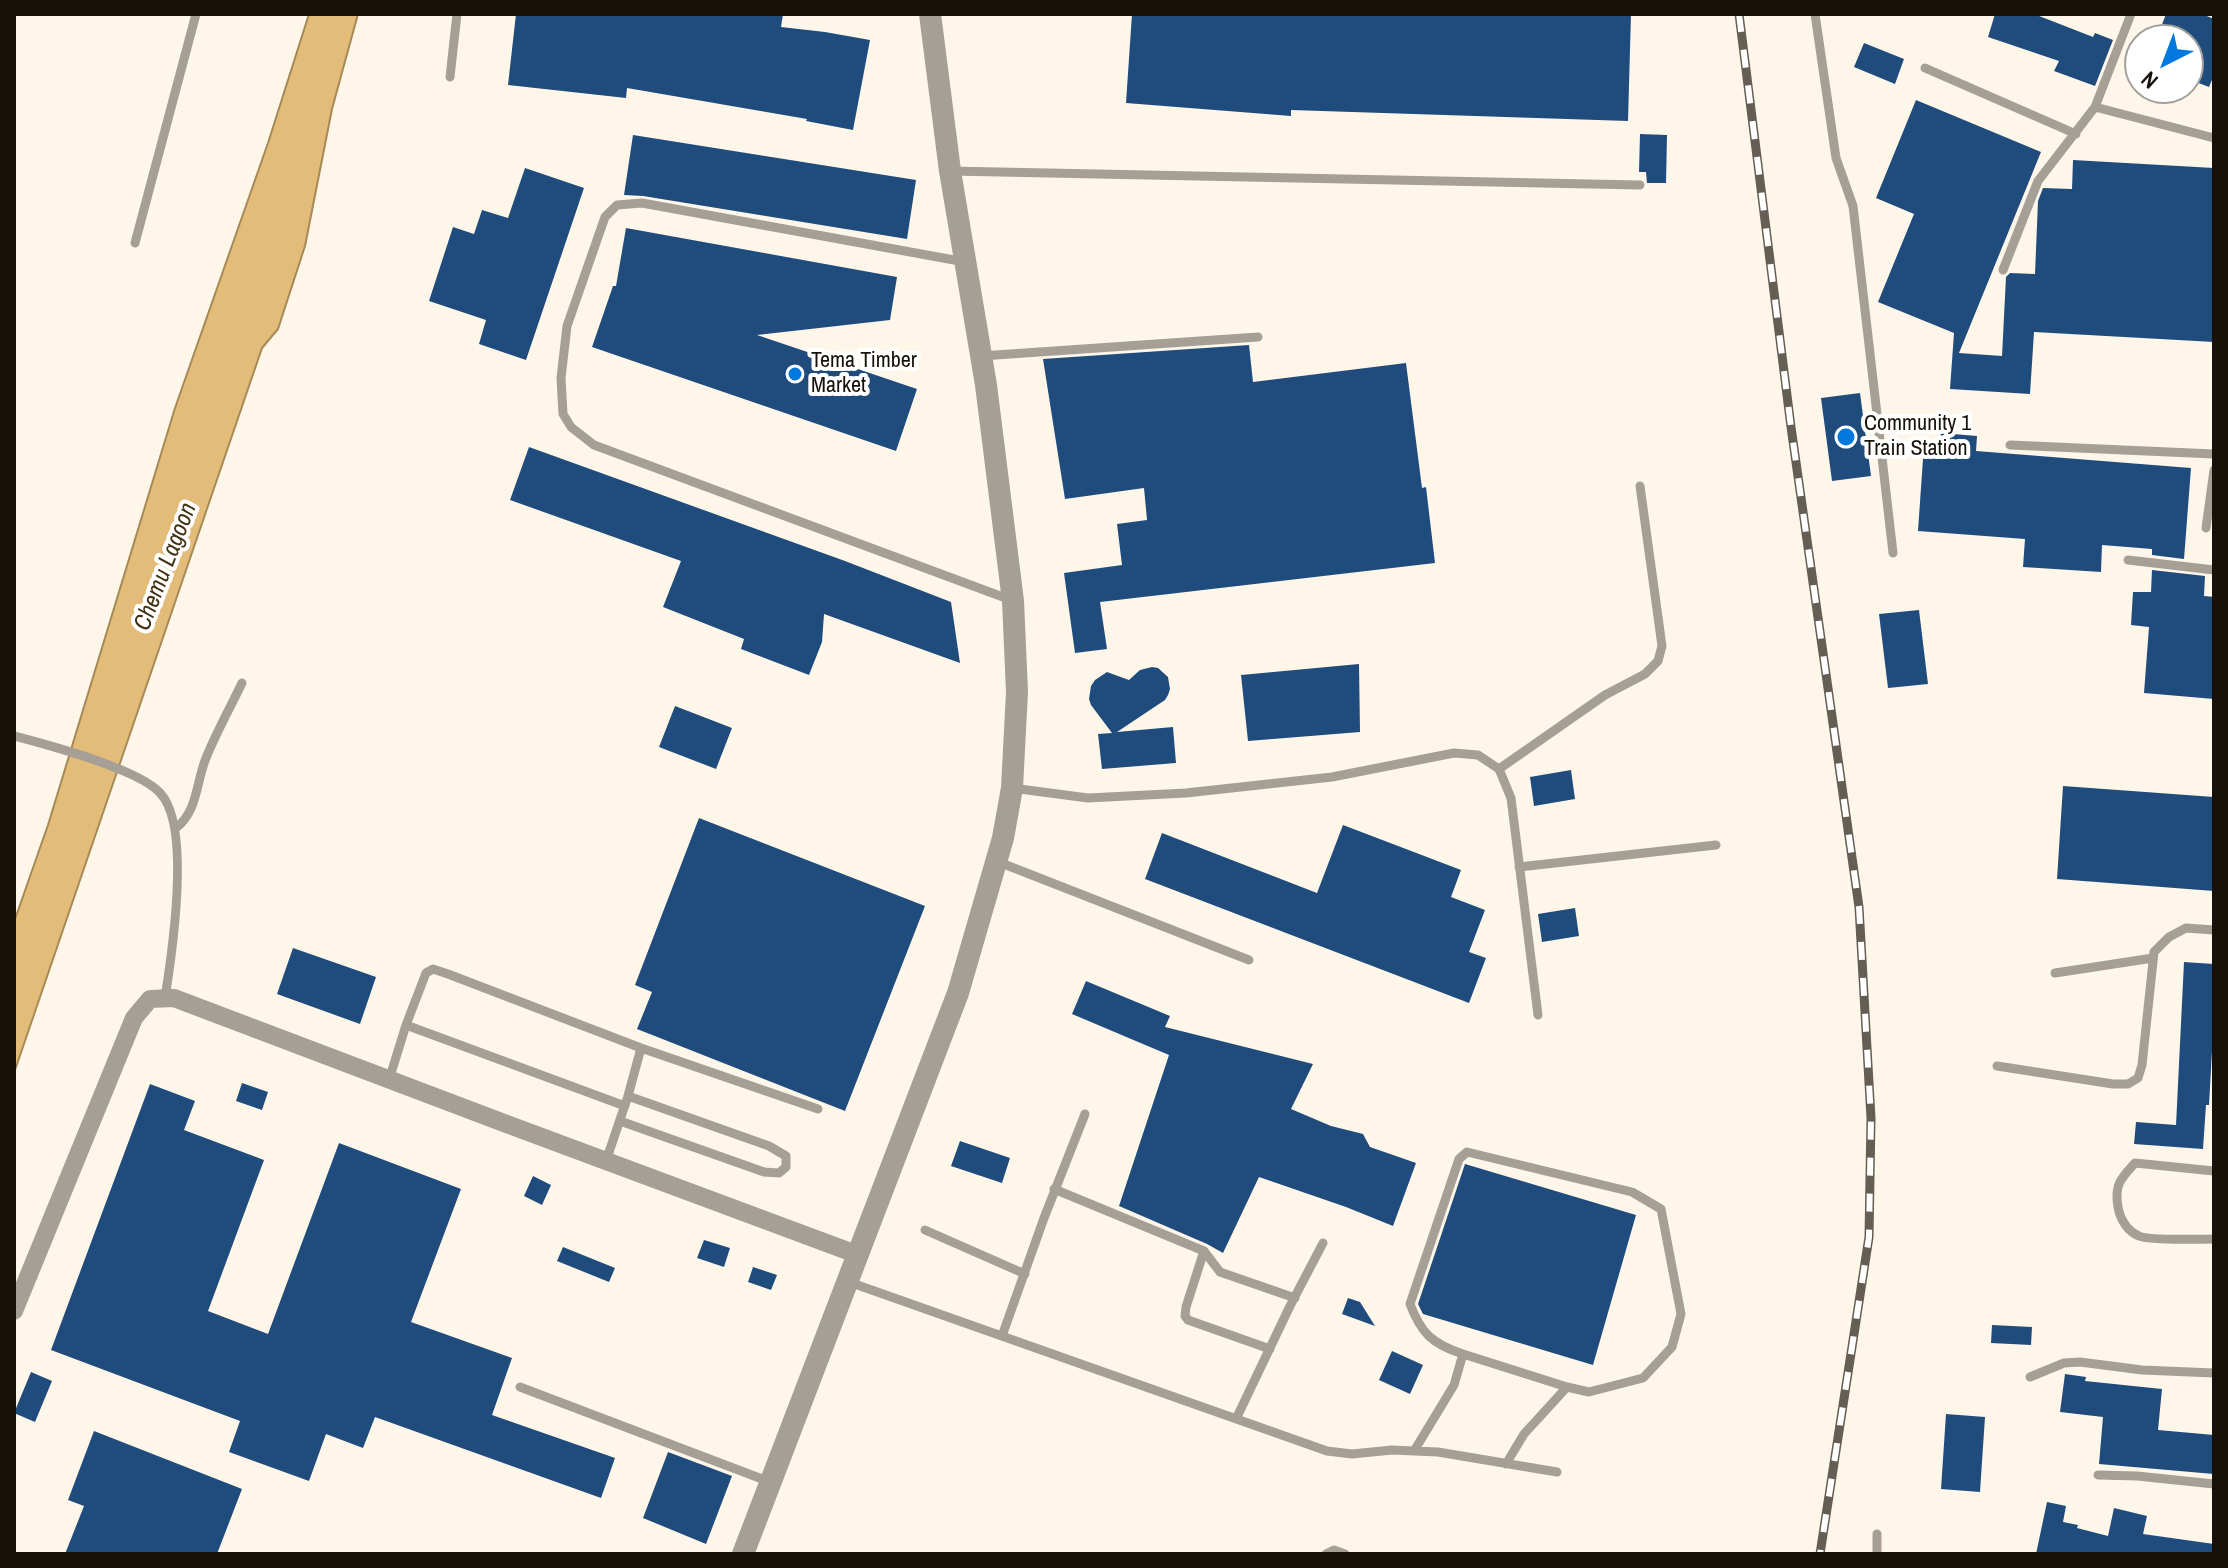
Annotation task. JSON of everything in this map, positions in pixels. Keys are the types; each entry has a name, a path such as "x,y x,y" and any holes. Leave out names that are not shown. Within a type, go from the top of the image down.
{"street":[{"path":"743,1554 958,993 1003,838 1012,788 1017,692 1013,601 981,356 950,171 930,14"},
{"path":"14,1311 134,1018 150,999 174,998 856,1254"}],"lane":[{"path":"135,243 196,14"},
{"path":"450,77 457,14"},
{"path":"1815,14 1836,158 1853,206 1893,553"},
{"path":"2003,270 2038,181 2095,107 2131,14"},
{"path":"1925,68 2076,134"},
{"path":"2095,107 2214,138"},
{"path":"950,171 1640,185"},
{"path":"965,262 642,203 617,205 605,217 567,326 561,378 563,414 571,427 594,445 1013,601"},
{"path":"981,356 1258,337"},
{"path":"2010,445 2214,454"},
{"path":"2206,528 2214,470"},
{"path":"1499,769 1605,695 1645,674 1658,661 1662,646 1640,486"},
{"path":"2128,560 2214,570"},
{"path":"176,828 189,812 205,760 242,683"},
{"path":"14,736 60,748 126,772 149,783 169,805 176,828 176,922 165,998"},
{"path":"1012,788 1088,798 1186,793 1332,777 1454,753 1478,755 1499,769 1511,798 1538,1015"},
{"path":"1519,867 1716,845"},
{"path":"996,861 1249,960"},
{"path":"1997,1066 2113,1084 2128,1084 2138,1078 2154,952 2169,937 2186,928 2214,930"},
{"path":"2055,973 2153,958"},
{"path":"389,1080 426,973 433,969 641,1048 818,1109"},
{"path":"406,1025 626,1101 769,1146 786,1156 786,1167 779,1173 764,1172 620,1121"},
{"path":"606,1161 641,1048"},
{"path":"1002,1336 1054,1189 1085,1114"},
{"path":"1467,1152 1632,1192 1661,1209 1681,1314 1672,1347 1643,1378 1589,1392 1567,1387 1440,1346 1419,1326 1410,1304 1459,1159 1467,1152"},
{"path":"2214,1171 2135,1163 2121,1178 2115,1193 2119,1214 2127,1229 2141,1237 2214,1239"},
{"path":"1054,1189 1204,1251 1220,1272 1295,1298"},
{"path":"925,1230 1025,1274"},
{"path":"1236,1419 1323,1243"},
{"path":"1204,1251 1185,1316 1188,1320 1270,1349"},
{"path":"846,1281 1327,1451 1352,1454 1392,1450 1438,1452 1557,1472"},
{"path":"1414,1451 1454,1385 1463,1354"},
{"path":"2030,1377 2064,1363 2080,1362 2142,1370 2214,1373"},
{"path":"520,1387 770,1482"},
{"path":"1506,1464 1524,1434 1567,1387"},
{"path":"2098,1475 2214,1484"},
{"path":"1877,1534 1877,1554"},
{"path":"1326,1554 1334,1550 1345,1554"}],"water":[{"name":"Chemu Lagoon","path":"309,14 358,14 332,109 305,246 278,329 262,348 14,1073 14,922 48,825 175,408 268,143"}],"building":[{"path":"516,14 783,14 781,27 870,40 853,130 807,119 627,88 626,98 508,85"},
{"path":"1132,14 1631,14 1628,121 1291,110 1291,116 1126,103"},
{"path":"1995,14 2034,14 2093,37 2095,33 2113,40 2095,86 2054,71 2059,61 1988,37"},
{"path":"2166,14 2202,14 2214,19 2214,75 2209,87 2204,85 2204,24 2162,24"},
{"path":"1864,43 1904,59 1895,84 1854,67"},
{"path":"1916,100 2041,152 1959,353 2002,356 2006,277 2010,273 2035,274 2038,201 2043,188 2072,189 2073,160 2214,168 2214,342 2034,332 2030,394 1950,389 1954,333 1878,302 1914,214 1876,198"},
{"path":"1640,134 1667,135 1666,183 1647,183 1646,172 1639,172"},
{"path":"633,135 916,180 907,239 624,195"},
{"path":"525,168 584,188 526,360 479,344 486,320 429,301 453,227 474,234 482,210 508,218"},
{"path":"626,228 897,277 890,320 757,335 917,389 896,451 592,347 613,286 616,286"},
{"path":"1249,345 1253,382 1406,363 1435,563 1100,602 1107,649 1075,653 1064,573 1122,565 1117,524 1147,520 1144,488 1065,499 1043,359"},
{"path":"1860,393 1871,476 1832,481 1821,398"},
{"path":"1941,433 1977,436 1976,451 2191,468 2184,559 2152,555 2152,549 2102,545 2101,572 2023,567 2025,539 1918,531 1924,444 1940,446"},
{"path":"529,447 951,602 960,663 824,614 822,642 809,675 741,649 744,639 663,607 681,561 510,500"},
{"path":"2152,570 2205,576 2204,596 2214,597 2214,699 2144,693 2149,627 2131,625 2133,592 2151,592"},
{"path":"1919,610 1928,684 1888,688 1879,614"},
{"path":"1359,664 1360,732 1248,741 1241,675"},
{"path":"1152,667 1168,677 1168,695 1117,732 1173,727 1176,763 1102,769 1098,734 1112,733 1091,705 1091,686 1107,672 1129,680 1140,670"},
{"path":"675,706 732,728 716,769 659,747"},
{"path":"1571,770 1575,799 1534,806 1530,777"},
{"path":"2063,786 2214,797 2214,891 2057,879"},
{"path":"699,818 925,906 845,1111 637,1029 652,992 635,985"},
{"path":"1343,825 1461,870 1451,897 1485,910 1469,952 1486,958 1469,1003 1145,879 1162,833 1317,893"},
{"path":"1575,908 1579,936 1542,942 1538,914"},
{"path":"293,948 376,977 360,1024 277,994"},
{"path":"2184,962 2214,964 2209,1105 2206,1105 2203,1149 2134,1144 2136,1122 2176,1125"},
{"path":"1086,981 1170,1016 1165,1027 1313,1064 1291,1109 1331,1126 1363,1134 1370,1147 1416,1163 1393,1226 1259,1177 1223,1253 1119,1206 1169,1055 1072,1014"},
{"path":"242,1083 268,1092 262,1110 236,1101"},
{"path":"150,1084 195,1101 184,1130 264,1160 208,1311 268,1334 339,1143 461,1189 411,1322 512,1358 492,1415 615,1458 601,1498 375,1417 363,1448 326,1434 309,1481 229,1452 240,1421 51,1350"},
{"path":"960,1141 1010,1158 1002,1183 951,1166"},
{"path":"1465,1164 1636,1215 1593,1365 1423,1314 1418,1304"},
{"path":"533,1176 551,1185 542,1205 524,1196"},
{"path":"704,1240 730,1248 724,1267 697,1258"},
{"path":"563,1247 615,1268 609,1282 557,1261"},
{"path":"753,1267 777,1275 771,1290 748,1282"},
{"path":"1348,1298 1360,1302 1375,1326 1342,1314"},
{"path":"1992,1325 2032,1327 2031,1345 1991,1343"},
{"path":"1392,1351 1423,1365 1410,1394 1379,1380"},
{"path":"31,1372 52,1381 35,1422 14,1413"},
{"path":"2065,1374 2086,1377 2085,1381 2162,1389 2158,1430 2214,1435 2214,1474 2099,1464 2103,1417 2060,1412"},
{"path":"1946,1414 1985,1417 1980,1492 1941,1489"},
{"path":"94,1431 242,1489 217,1554 65,1554 84,1506 68,1500"},
{"path":"668,1452 732,1476 706,1544 643,1518"},
{"path":"2047,1502 2066,1506 2063,1522 2108,1536 2114,1508 2147,1516 2143,1534 2214,1544 2214,1554 2036,1554"}],"railway":[{"path":"1739,14 1791,427 1859,907 1871,1118 1869,1237 1820,1554"}],"place":[{"name":"Tema Timber Market","path":"795,374"},
{"name":"Community 1 Train Station","path":"1846,437"}]}
